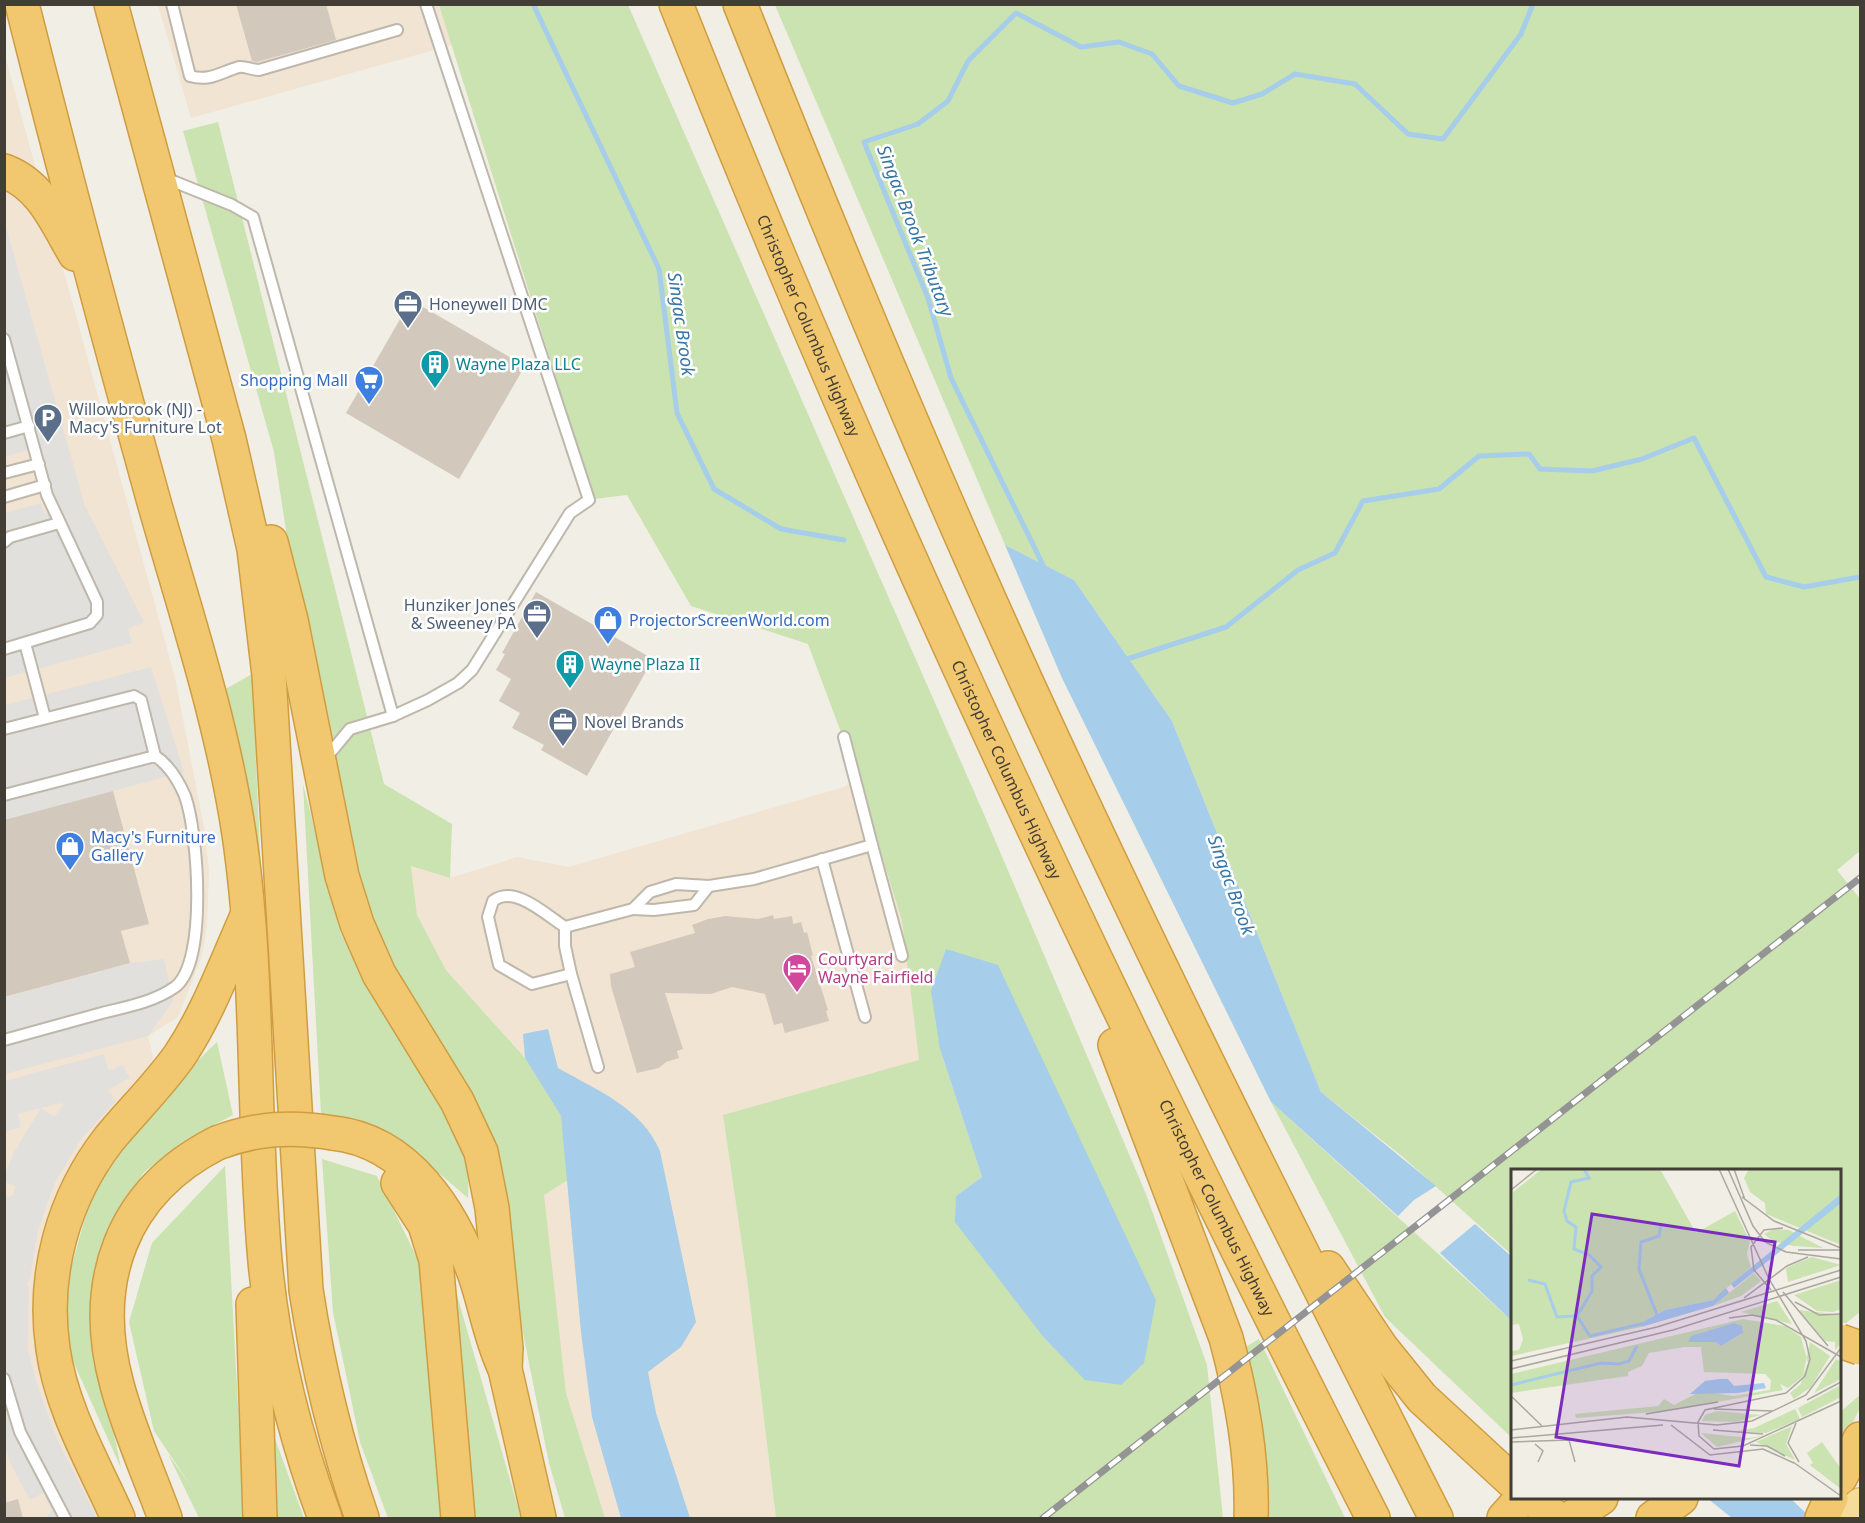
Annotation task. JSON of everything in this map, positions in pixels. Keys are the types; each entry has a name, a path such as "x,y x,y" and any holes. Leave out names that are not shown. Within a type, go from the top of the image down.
{"highway":[{"path":"22,4 94,286 218,735 238,832 248,913 254,996 265,1264 288,1395 301,1446 325,1518"},
{"path":"111,4 229,439 254,549 264,623 306,1290 313,1337 334,1430 362,1518"},
{"name":"Christopher Columbus Highway","path":"676,4 807,325 1024,811 1161,1097 1373,1518"},
{"path":"740,4 908,413 993,608 1144,935 1258,1167 1436,1518"},
{"path":"4,171 24,180 41,196 94,286"},
{"path":"229,439 249,456 291,620 342,876 366,947 393,1001 457,1101 481,1152 492,1208 506,1348 505,1369"},
{"path":"1024,811 1226,1338 1247,1436 1251,1518"},
{"path":"118,1518 68,1406 53,1350 50,1297 58,1240 68,1211 93,1163 179,1056 196,1029 248,913"},
{"path":"165,1518 117,1386 108,1322 110,1285 120,1241 134,1214 170,1172 193,1155 217,1143 253,1131 274,1129 355,1135 380,1147 399,1160 433,1194 461,1242 483,1301 496,1349 505,1369 539,1518"},
{"path":"333,1132 369,1156 395,1180 417,1209 432,1242 439,1278 458,1518"},
{"path":"1258,1167 1400,1372 1445,1421 1511,1480"},
{"path":"260,1518 253,1293 265,1264"},
{"path":"1841,1341 1860,1346"},
{"path":"1841,1358 1860,1346"},
{"path":"1841,1474 1860,1439"},
{"path":"1504,1518 1520,1499"},
{"path":"1534,1499 1556,1518"},
{"path":"1570,1518 1599,1499"},
{"path":"1822,1518 1830,1499"}],"main road":[{"path":"1856,1518 1860,1505"}],"lane":[{"path":"172,4 190,76 207,79 241,66 259,70 397,30"},
{"path":"320,766 350,729 393,716 443,693 472,670 570,513 589,500 426,4"},
{"path":"157,175 232,205 253,217 393,716"},
{"path":"4,339 45,485 59,523 97,602 97,615 90,624 4,649"},
{"path":"4,433 28,426"},
{"path":"4,473 39,464"},
{"path":"4,497 45,485"},
{"path":"4,542 10,537 59,523"},
{"path":"25,643 45,718"},
{"path":"4,729 130,697 138,698 142,705 155,756 170,770 184,796 194,832 199,869 195,931 188,968 177,986 159,995 4,1040"},
{"path":"844,737 902,956"},
{"path":"4,795 155,756"},
{"path":"633,909 650,892 668,886 676,884 709,886 754,879 872,845"},
{"path":"822,859 865,1017"},
{"path":"571,974 532,984 507,972 500,965 488,917 493,901 504,895 511,895 565,927 633,909 654,910 694,905 709,886"},
{"path":"565,927 565,946 571,974 598,1067"},
{"path":"4,1379 20,1432 65,1518"}],"shaded area":[{"path":"158,5 439,5 452,45 191,118"},
{"path":"4,52 175,678 205,832 209,872 207,926 202,956 178,1017 148,1036 155,1064 41,1253 106,1518 5,1518"},
{"name":"Willowbrook (NJ) - Macy's Furniture Lot","path":"4,220 85,506 144,622 128,629 132,643 5,678 5,513 41,503 44,514 48,513 26,435 24,436 28,450 5,457"},
{"path":"151,667 184,772 5,820 5,705"},
{"path":"858,778 902,921 919,1060 723,1116 747,1279 776,1518 605,1518 566,1393 543,1195 568,1180 525,1058 446,970 417,915 411,866 450,878 517,857 569,867 844,787"},
{"path":"164,959 173,1001 148,1036 5,1074 5,997 130,963"},
{"path":"104,1054 108,1069 122,1065 130,1078 108,1090 116,1101 81,1139 55,1182 38,1230 30,1280 26,1284 29,1287 28,1350 38,1388 58,1441 97,1518 46,1518 52,1510 43,1493 30,1500 10,1463 5,1447 4,1194 9,1197 13,1195 15,1186 5,1182 5,1174 14,1152 41,1108 54,1117 63,1105 60,1103 18,1114 21,1127 5,1132 5,1081"}],"green space":[{"path":"439,5 628,5 983,812 1146,1194 1207,1365 1223,1518 776,1518 747,1279 723,1115 919,1060 902,921 858,778 808,644 691,606 627,495 594,499","holes":["940,1049 1121,1385 1085,1379 1045,1339 956,1196 982,1177"]},
{"path":"775,5 1860,5 1860,851 1837,870 1860,899 1860,1312 1846,1323 1841,1323 1841,1169 1511,1169 1511,1254 1403,1157 1321,1092 1172,721 1074,580 1005,545"},
{"path":"218,122 384,784 452,824 450,878 411,866 417,915 446,970 525,1058 561,1116 568,1180 544,1195 566,1393 605,1518 565,1518 549,1463 515,1293 507,1215 393,971 357,874 306,661 274,452 183,131"},
{"path":"252,674 261,874 224,690"},
{"path":"303,784 341,934 469,1152 468,1198 406,1145 373,1127 321,1114"},
{"path":"217,1042 233,1115 184,1141 144,1172 99,1250 96,1346 121,1468 68,1350 68,1279 94,1186 157,1100"},
{"path":"1271,1102 1511,1320 1511,1437 1385,1317"},
{"path":"322,1159 377,1176 423,1270 446,1518 388,1518 360,1442 333,1312"},
{"path":"225,1166 244,1518 199,1518 168,1454 191,1486 154,1431 129,1322 152,1243"},
{"path":"455,1288 521,1518 472,1518"},
{"path":"1259,1339 1345,1518 1264,1518 1242,1349"},
{"path":"1860,1395 1860,1408 1841,1446 1841,1411"},
{"path":"274,1436 304,1518 276,1518"}],"water":[{"path":"1005,545 1074,580 1172,721 1321,1092 1436,1186 1414,1200 1398,1216 1271,1102 1062,678"},
{"path":"946,949 998,965 1156,1300 1144,1363 1121,1385 1085,1380 1045,1339 955,1222 956,1196 982,1177 940,1049 931,991"},
{"path":"548,1029 558,1068 630,1111 652,1136 660,1151 696,1322 681,1347 648,1372 656,1413 690,1518 621,1518 592,1417 581,1332 561,1116 525,1058 523,1034"},
{"path":"1475,1224 1511,1256 1511,1320 1440,1253"},
{"path":"1708,1499 1791,1499 1811,1518 1732,1518"}],"building":[{"path":"236,4 326,4 336,40 257,62 252,61"},
{"name":"Wayne Plaza LLC","path":"411,300 525,366 459,479 346,413"},
{"name":"Wayne Plaza II","path":"536,592 653,659 587,776 541,750 544,745 512,728 520,713 499,701 511,679 496,670 505,654 502,653"},
{"name":"Macy's Furniture Gallery","path":"113,791 149,924 121,931 130,963 4,997 4,820"},
{"name":"Courtyard Wayne Fairfield","path":"773,915 774,919 792,916 793,924 801,922 804,933 807,932 813,955 811,956 828,1010 826,1011 829,1021 785,1033 782,1023 774,1025 765,994 732,987 711,994 665,993 683,1049 677,1051 679,1058 666,1062 659,1068 637,1073 611,986 610,974 635,967 630,952 695,933 692,925 708,919 725,916 758,919"},
{"path":"18,1499 23,1518 4,1518 4,1503"}],"waterway":[{"name":"Singac Brook","path":"533,4 659,269 677,413 714,489 781,529 844,540"},
{"name":"Singac Brook Tributary","path":"1045,569 951,378 928,298 864,142 918,124 948,101 968,61 1016,13 1081,47 1119,42 1152,54 1179,86 1233,103 1262,94 1295,74 1355,84 1408,134 1443,139 1521,34 1533,4"},
{"path":"1124,660 1226,627 1298,570 1335,553 1363,501 1439,489 1479,456 1529,454 1540,469 1592,471 1642,459 1694,438 1766,577 1804,587 1860,577"}],"railway":[{"path":"1043,1518 1860,878"}],"place":[{"name":"Honeywell DMC","path":"408,330"},
{"name":"Wayne Plaza LLC","path":"435,390"},
{"name":"Shopping Mall","path":"369,406"},
{"name":"Willowbrook (NJ) - Macy's Furniture Lot","path":"48,444"},
{"name":"Hunziker Jones & Sweeney PA","path":"537,640"},
{"name":"ProjectorScreenWorld.com","path":"608,646"},
{"name":"Wayne Plaza II","path":"570,690"},
{"name":"Novel Brands","path":"563,748"},
{"name":"Macy's Furniture Gallery","path":"70,872"},
{"name":"Courtyard Wayne Fairfield","path":"797,994"}]}
